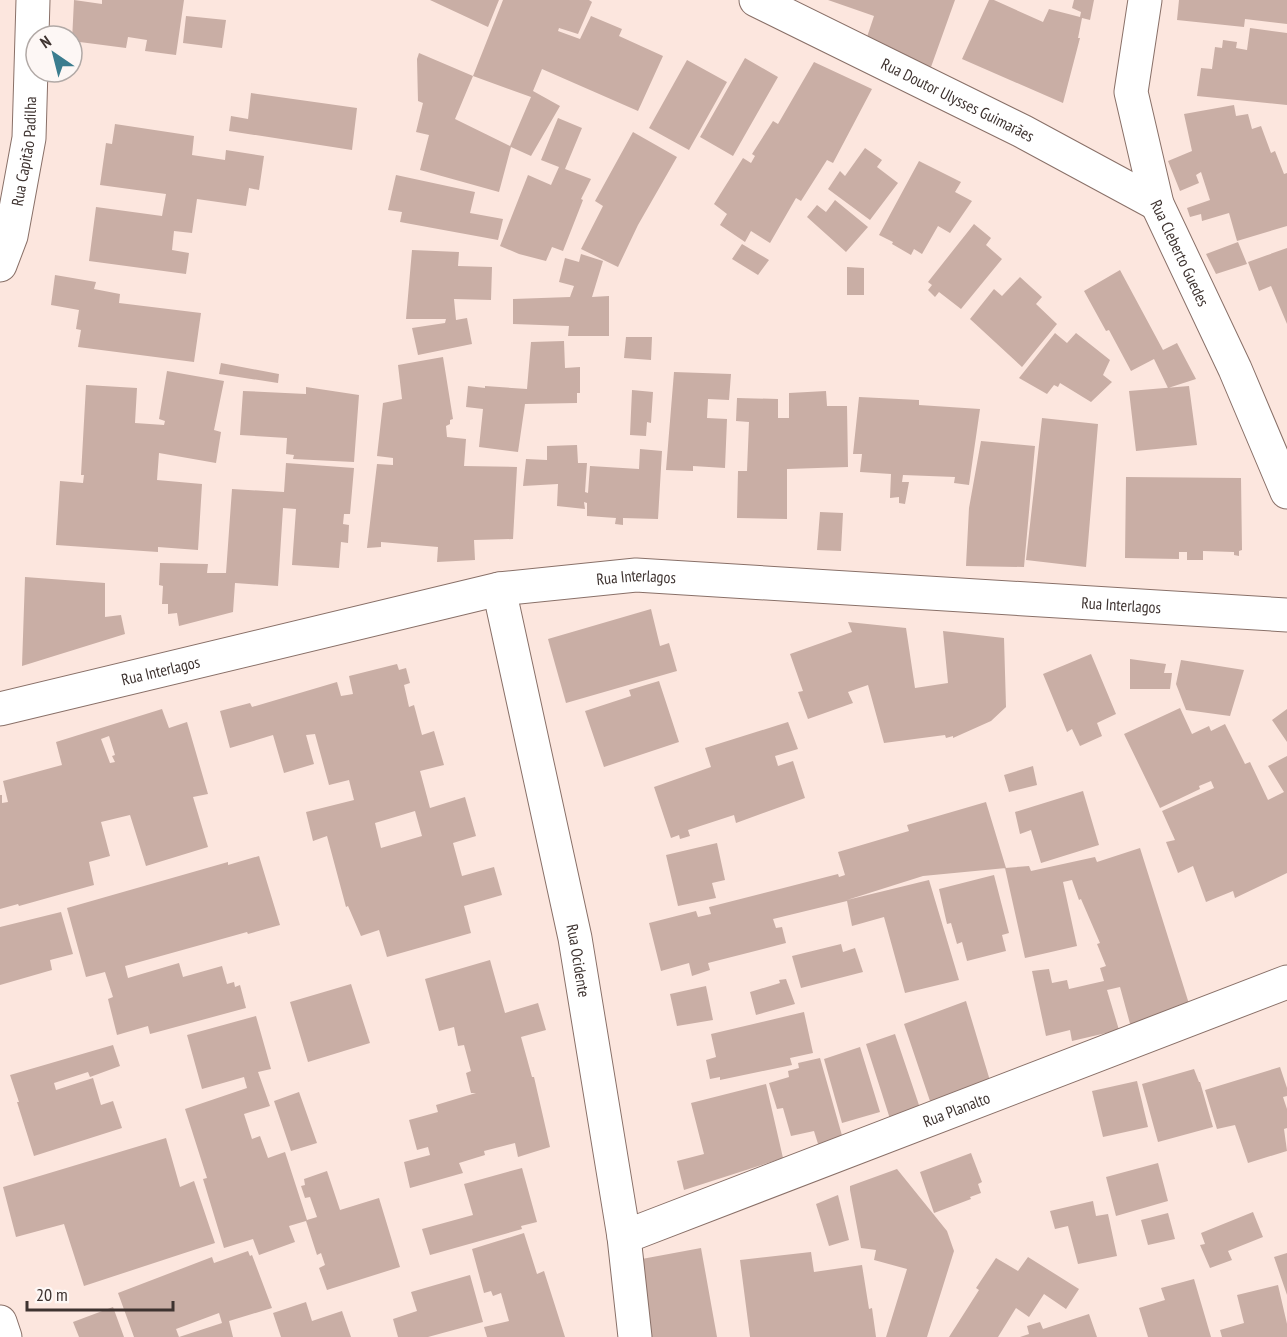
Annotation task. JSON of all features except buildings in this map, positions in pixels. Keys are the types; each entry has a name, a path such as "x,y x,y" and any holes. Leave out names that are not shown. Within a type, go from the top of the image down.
{"street":[{"name":"Rua Capitão Padilha","path":"0,265 11,236 29,138 33,0"},
{"name":"Rua Doutor Ulysses Guimarães","path":"756,0 1022,131 1157,204"},
{"name":"Rua Cleberto Guedes","path":"1145,0 1131,92 1157,204 1235,369 1287,492"},
{"name":"Rua Interlagos","path":"0,709 499,588 636,575 1287,615"},
{"name":"Rua Ocidente","path":"499,588 575,938 624,1237 635,1337"},
{"name":"Rua Planalto","path":"624,1237 1287,982"},
{"path":"0,1322 5,1337"}]}
